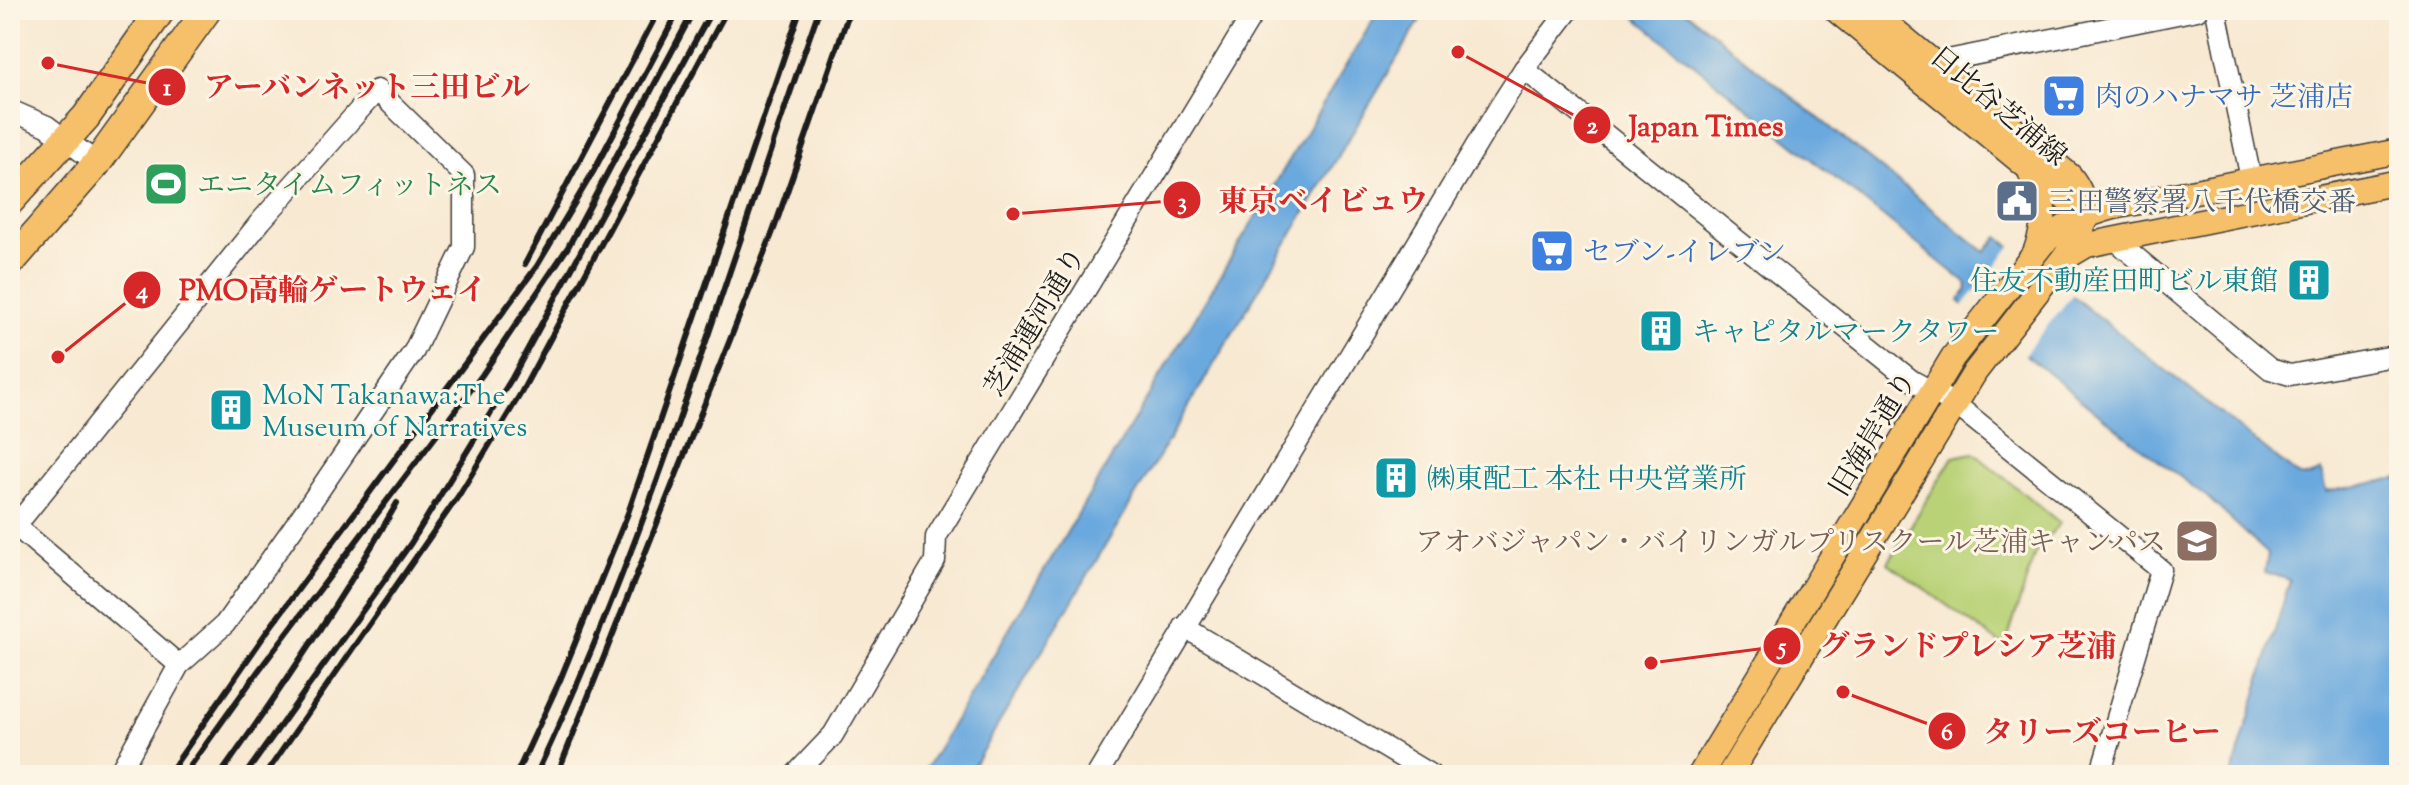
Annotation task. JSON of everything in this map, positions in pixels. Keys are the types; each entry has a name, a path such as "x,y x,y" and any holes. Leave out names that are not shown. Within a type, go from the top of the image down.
{"highway":[{"path":"10,202 121,69 161,10"},
{"path":"10,263 97,163 207,10"},
{"path":"121,69 116,82 118,92 128,99 139,99 157,82"},
{"path":"10,202 34,207 40,218 40,231"}],"main road":[{"name":"日比谷芝浦線","path":"1836,10 2114,239"},
{"name":"日比谷芝浦線","path":"1870,10 2070,176 2081,194 2086,215"},
{"path":"2031,259 2056,232 2086,215 2399,151"},
{"path":"2018,160 2033,177 2044,206 2041,236 2031,259"},
{"path":"2070,176 2096,192 2142,202"},
{"path":"2051,275 2079,248 2399,182"},
{"path":"2051,275 2077,239 2086,215"},
{"name":"旧海岸通り","path":"1700,775 1932,391 1974,330 2031,259"},
{"name":"旧海岸通り","path":"1729,775 1955,404 1993,347 2051,275"}],"street":[{"name":"芝浦運河通り","path":"795,775 833,735 935,561 936,537 1255,10"},
{"path":"1097,775 1524,69 1569,10"},
{"path":"1907,67 2197,10"},
{"path":"2216,10 2251,179"},
{"path":"1524,69 1899,370 1955,404 2161,570 2100,775"},
{"path":"118,775 179,665 225,624 414,351 464,247 464,175 377,90 261,221 12,526 179,665"},
{"path":"10,110 47,126 97,163"},
{"path":"2114,239 2270,369 2280,374 2290,375 2399,355"},
{"path":"1184,627 1431,775"},
{"path":"131,775 179,665"}],"green space":[{"path":"1974,453 2060,523 2035,553 2005,647 1888,563 1953,457"}],"water":[{"path":"1379,10 1426,10 968,775 922,775"},
{"path":"1626,10 1684,10 1985,252 1998,237 2299,476 2309,477 2321,471 2326,492 2399,478 2399,775 2232,775 2290,580 2265,572 2268,554 2207,497 2136,444 1959,301 1967,290 1967,284"}],"pier":[{"path":"2013,244 2073,294 2022,357 1961,308"}],"railway":[{"path":"525,264 659,10"},
{"path":"168,775 266,633 537,266 593,172 679,10"},
{"path":"184,775 259,670 482,375 568,247 694,10"},
{"path":"245,775 411,543 512,378 712,10"},
{"path":"265,775 459,495 521,393 727,10"},
{"path":"516,775 560,680 628,513 800,10"},
{"path":"536,775 617,588 653,492 819,10"},
{"path":"557,775 774,229 850,10"},
{"path":"220,775 312,642 397,503"}],"place":[{"name":"Japan Times","path":"1458,52"},
{"name":"アーバンネット三田ビル","path":"48,63"},
{"name":"肉のハナマサ 芝浦店","path":"2064,96"},
{"name":"エニタイムフィットネス","path":"166,184"},
{"name":"三田警察署八千代橋交番","path":"2017,201"},
{"name":"東京ベイビュウ","path":"1013,214"},
{"name":"セブン-イレブン","path":"1552,251"},
{"name":"住友不動産田町ビル東館","path":"2309,280"},
{"name":"キャピタルマークタワー","path":"1661,331"},
{"name":"PMO高輪ゲートウェイ","path":"58,357"},
{"name":"MoN Takanawa:The Museum of Narratives","path":"231,410"},
{"name":"㈱東配工 本社 中央営業所","path":"1396,478"},
{"name":"アオバジャパン・バイリンガルプリスクール芝浦キャンパス","path":"2197,541"},
{"name":"グランドプレシア芝浦","path":"1651,663"},
{"name":"タリーズコーヒー","path":"1843,692"}]}
